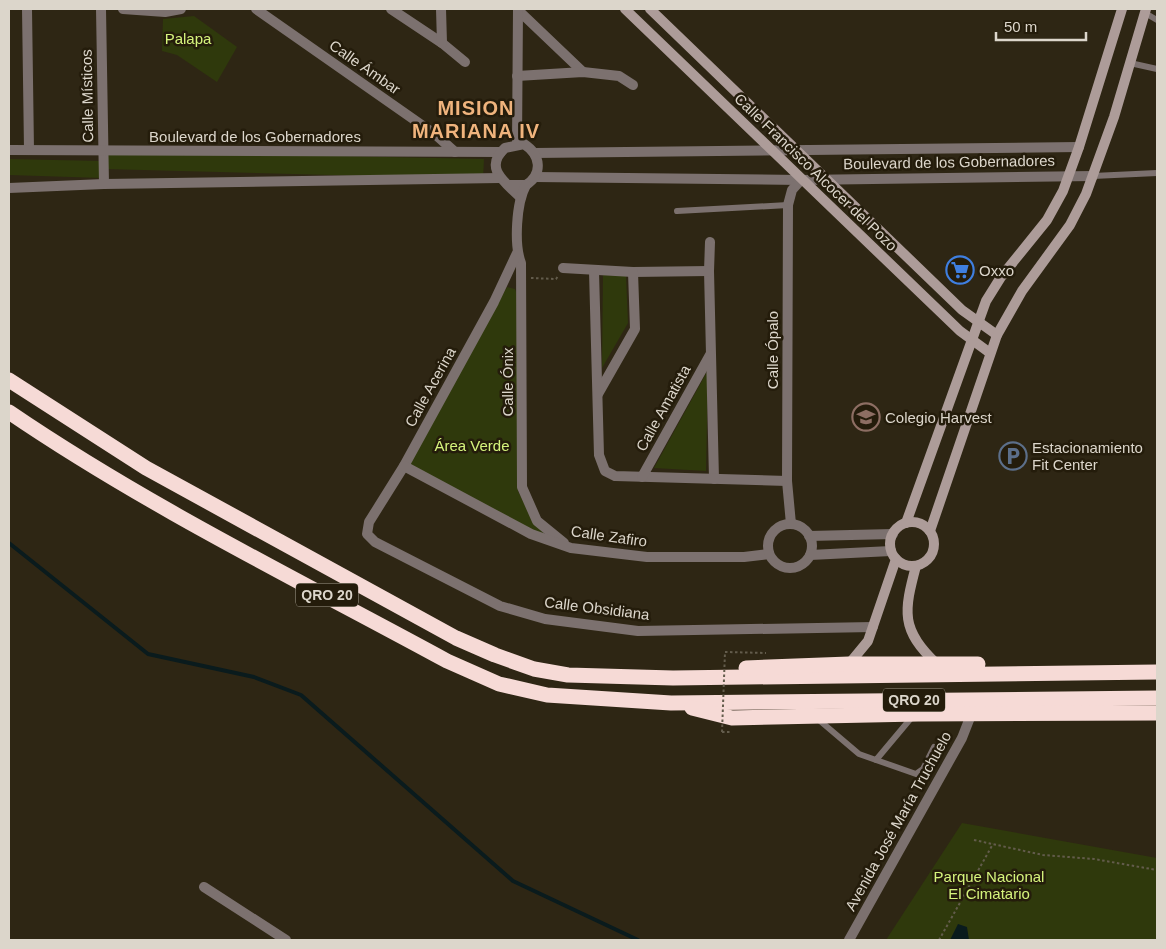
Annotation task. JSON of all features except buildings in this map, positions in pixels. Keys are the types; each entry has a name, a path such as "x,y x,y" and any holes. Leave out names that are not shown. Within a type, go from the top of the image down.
{"highway":[{"name":"QRO 20","path":"9,380 146,468 456,638 534,669 568,675 672,678 1157,672"},
{"name":"QRO 20","path":"9,412 49,439 139,493 447,661 499,684 547,694 671,703 1157,698"},
{"path":"672,678 749,667 849,664 1157,664"},
{"path":"671,703 732,718 803,715 1157,713"}],"main road":[{"name":"Calle Francisco Alcocer del Pozo","path":"625,9 800,180 971,340 990,353"},
{"name":"Calle Francisco Alcocer del Pozo","path":"650,9 978,323 997,335"},
{"path":"849,664 868,642 894,555 893,534 906,523 986,301 1001,277 1056,205 1069,175 1122,9"},
{"path":"930,531 997,335 1017,298 1070,225 1093,176 1145,11"},
{"path":"894,555 905,565 916,566 923,563 933,552 933,538 930,531 919,523 906,523"},
{"path":"916,566 907,599 907,623 916,643 937,664"}],"street":[{"path":"26,9 29,150"},
{"name":"Calle Místicos","path":"101,9 104,184"},
{"path":"123,9 166,12 181,9"},
{"name":"Calle Ámbar","path":"256,9 436,135 455,152"},
{"path":"391,9 442,43 465,62"},
{"path":"441,9 442,43"},
{"path":"518,10 584,72"},
{"path":"516,144 518,10"},
{"path":"517,76 584,72 619,76 633,85"},
{"path":"508,185 526,185 535,177 538,165 534,153 524,144 516,144 505,148 501,152 496,164 500,178 520,197"},
{"name":"Boulevard de los Gobernadores","path":"534,153 1079,148"},
{"name":"Boulevard de los Gobernadores","path":"9,150 501,152"},
{"name":"Boulevard de los Gobernadores","path":"535,177 800,180 1093,176"},
{"path":"9,188 104,184 500,178"},
{"name":"Calle Ópalo","path":"791,524 787,481 788,205 792,190 800,180"},
{"name":"Calle Ónix","path":"526,185 520,197 517,253 521,263 522,487 537,521 571,548"},
{"name":"Calle Amatista","path":"710,242 708,271 714,479"},
{"name":"Calle Acerina","path":"367,534 369,522 404,466 517,253"},
{"path":"563,268 633,272 708,271"},
{"name":"Calle Amatista","path":"594,271 599,455 605,471 615,476 787,481"},
{"path":"598,394 635,329 633,272"},
{"path":"504,280 511,278 521,283"},
{"name":"Calle Amatista","path":"642,477 710,354"},
{"name":"Calle Zafiro","path":"404,466 531,534 571,548 647,557 744,557 769,554"},
{"path":"791,524 804,530 809,536 812,542 810,555 800,566 793,568 779,565 769,554 769,540 777,528 791,524"},
{"name":"Calle Obsidiana","path":"367,534 375,542 500,606 545,619 638,631 873,627"},
{"path":"809,536 893,534"},
{"path":"810,555 894,555"},
{"name":"Avenida José María Truchuelo","path":"849,940 962,738 971,715"},
{"path":"204,887 286,940"}],"lane":[{"path":"1145,11 1157,20"},
{"path":"1130,63 1157,69"},
{"path":"1093,176 1157,173"},
{"path":"677,211 788,205"},
{"path":"876,760 910,718 918,714"},
{"path":"803,715 823,722 859,754 916,774 923,769 934,747"}],"path":[{"path":"521,283 556,279 563,268"},
{"path":"722,732 724,652"},
{"path":"974,840 1043,854 1094,859 1157,870"},
{"path":"939,940 993,844"}],"green space":[{"name":"Palapa","path":"194,16 237,47 217,82 177,55 162,51 163,19"},
{"path":"105,151 484,159 483,179 105,169"},
{"path":"9,159 101,161 102,178 9,175"},
{"path":"603,275 626,276 628,323 602,368"},
{"name":"Área Verde","path":"507,287 515,289 518,297 521,472 518,491 528,511 545,535 521,525 406,465"},
{"path":"708,370 706,471 654,468"},
{"name":"Parque Nacional El Cimatario","path":"962,823 1157,858 1157,940 886,940"}],"shaded area":[{"path":"958,924 967,927 969,940 950,940"}],"waterway":[{"path":"9,543 148,654 254,677 301,695 513,881 638,940"}],"place":[{"name":"Oxxo","path":"960,270"},
{"name":"Colegio Harvest","path":"866,417"},
{"name":"Estacionamiento Fit Center","path":"1013,456"}],"district":[{"name":"MISION MARIANA IV","path":"476,120"}]}
